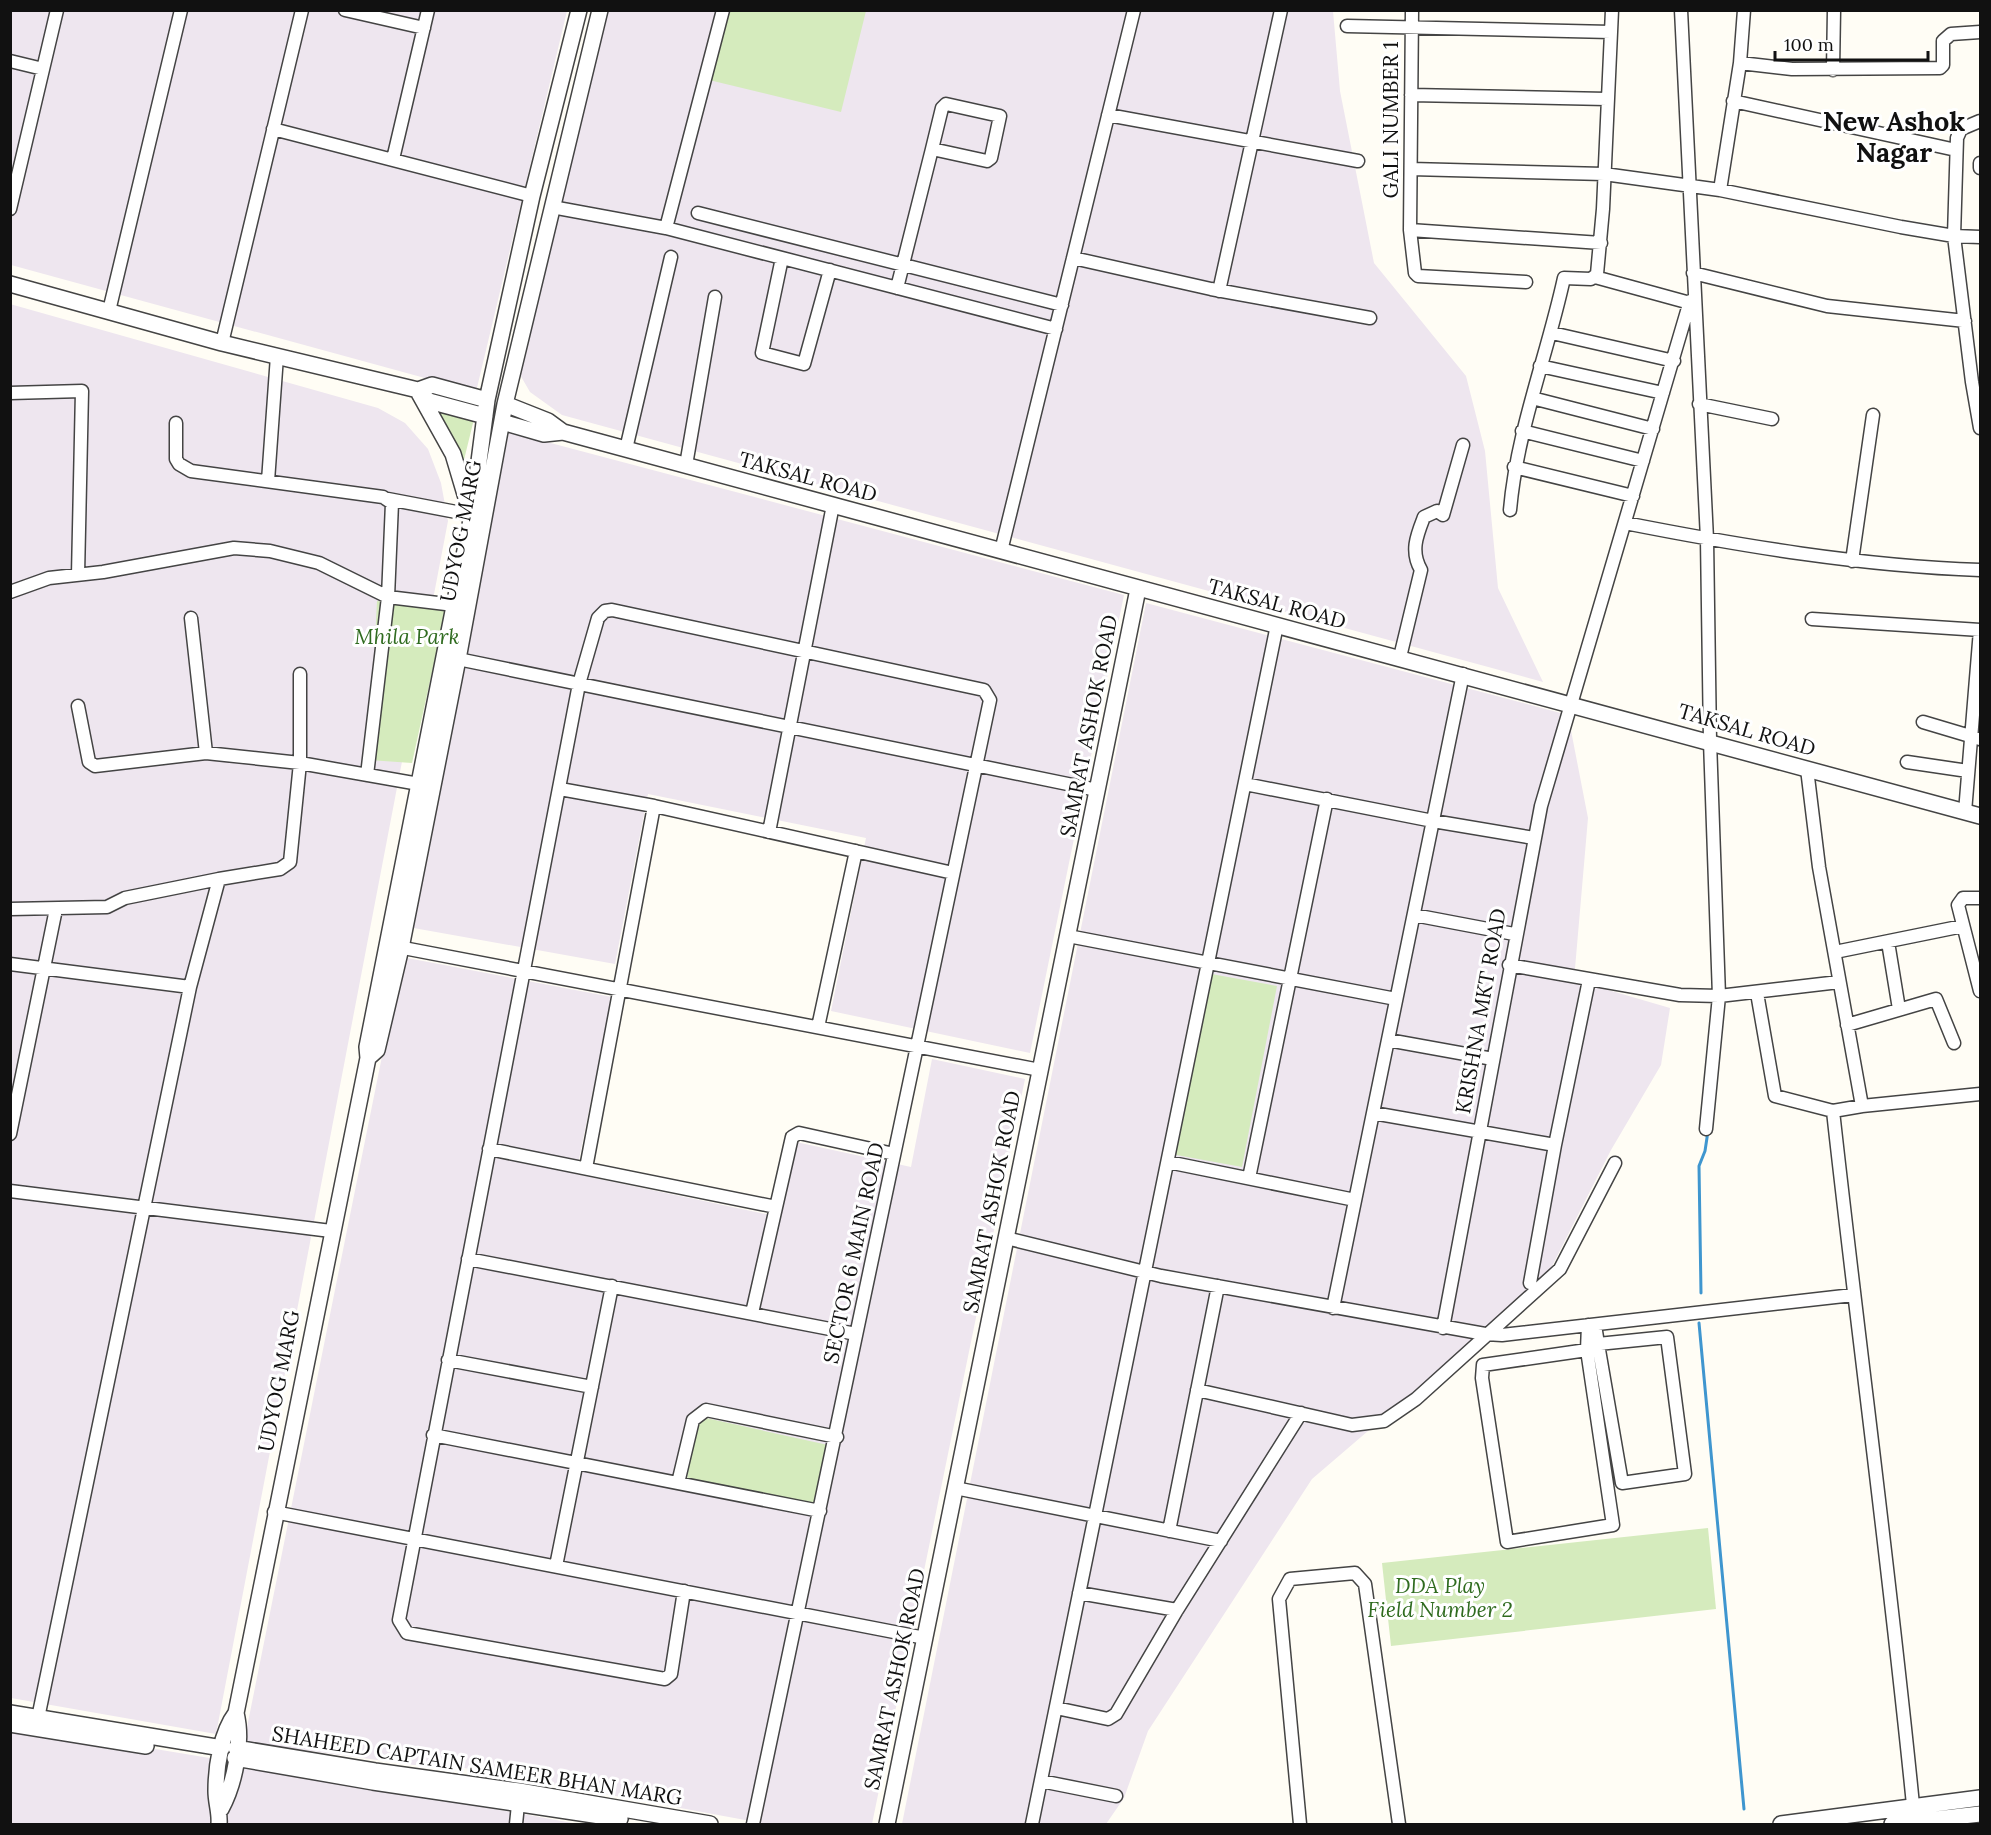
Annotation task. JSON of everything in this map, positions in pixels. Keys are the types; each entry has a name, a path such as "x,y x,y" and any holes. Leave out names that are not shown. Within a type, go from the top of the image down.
{"street":[{"path":"10,208 57,10"},
{"path":"108,311 181,10"},
{"path":"222,343 302,10"},
{"path":"345,10 424,28"},
{"path":"393,159 428,10"},
{"name":"UDYOG MARG","path":"394,947 419,784 472,515 486,408 532,196 579,10"},
{"name":"UDYOG MARG","path":"219,1824 220,1809 230,1792 227,1725 236,1713 274,1512 368,1058 367,1047 394,947 458,659 512,371 600,10"},
{"path":"666,228 723,10"},
{"path":"1001,551 1134,10"},
{"path":"1219,291 1281,10"},
{"name":"GALI NUMBER 1","path":"1412,10 1410,230 1414,268 1418,276 1526,282"},
{"path":"1595,277 1601,243 1612,10"},
{"path":"1681,10 1693,273 1691,297 1707,539 1710,741 1719,996 1706,1129"},
{"path":"1720,190 1740,63 1744,10"},
{"path":"1833,70 1834,10"},
{"path":"1347,26 1611,32"},
{"path":"1740,63 1792,69 1940,68 1943,65 1943,41 1951,34 1980,32"},
{"path":"10,61 43,69"},
{"path":"1411,95 1607,99"},
{"path":"1734,101 1956,150"},
{"path":"897,288 942,108 946,104 999,116 991,158 987,161 932,149"},
{"path":"1108,115 1358,161"},
{"path":"1980,122 1959,131 1956,150 1954,236 1979,405 1980,428"},
{"path":"273,129 532,196"},
{"path":"1411,169 1604,174 1720,190 1954,236 1980,237"},
{"path":"552,207 666,228 1056,329"},
{"path":"698,213 1062,304"},
{"path":"1410,230 1601,243"},
{"path":"627,449 671,257"},
{"path":"782,258 762,353 804,364 830,270"},
{"path":"1073,258 1219,291 1370,318"},
{"path":"1693,273 1827,306 1965,321"},
{"path":"1510,510 1514,467 1522,431 1540,366 1552,333 1564,278 1595,277 1691,297"},
{"path":"10,284 222,343 418,390 429,401 486,408"},
{"path":"686,465 715,297"},
{"name":"KRISHNA MKT ROAD","path":"1443,1328 1534,838 1570,703 1674,361 1691,297"},
{"path":"1552,333 1674,361"},
{"path":"268,481 277,356"},
{"path":"1540,366 1664,393"},
{"path":"512,371 515,391 520,399 548,421"},
{"path":"176,423 177,459 183,467 388,499 472,515 453,454 418,390"},
{"path":"10,393 81,391 78,575"},
{"path":"1532,398 1653,429"},
{"name":"TAKSAL ROAD","path":"505,404 548,421 563,432"},
{"path":"1699,404 1772,419"},
{"path":"1852,561 1873,415"},
{"name":"TAKSAL ROAD","path":"502,422 544,434 563,432 627,449 1980,816"},
{"path":"1522,431 1643,461"},
{"path":"1400,657 1421,570 1415,560 1415,540 1424,516 1437,512 1443,515 1463,445"},
{"path":"1514,467 1633,496"},
{"path":"368,775 388,597 394,509 388,499"},
{"path":"769,832 833,505"},
{"path":"1625,523 1707,539 1852,561 1919,568 1980,570"},
{"path":"10,592 49,578 234,548 270,551 319,563 388,597 454,605"},
{"name":"SAMRAT ASHOK ROAD","path":"887,1824 1138,589"},
{"path":"684,1591 671,1674 664,1679 407,1633 399,1620 579,684 598,618 605,611 612,610 804,653"},
{"path":"191,618 206,753"},
{"path":"1812,619 1980,630 1976,738 1968,771 1965,812"},
{"path":"1032,1824 1277,625"},
{"name":"SECTOR 6 MAIN ROAD","path":"753,1824 837,1437 856,1334 990,700 984,690 804,653"},
{"path":"458,659 1097,790"},
{"path":"10,909 107,907 125,897 280,869 290,862 300,763 300,674"},
{"path":"1333,1308 1463,674"},
{"path":"78,706 92,765 206,753 300,763 419,784"},
{"path":"1923,722 1976,738"},
{"path":"1907,762 1968,771"},
{"path":"1807,770 1819,867 1862,1106"},
{"path":"1245,784 1433,821 1534,838"},
{"path":"560,789 654,806 953,873"},
{"path":"1249,1178 1327,800"},
{"path":"586,1168 654,806"},
{"path":"818,1027 856,851"},
{"path":"38,1718 190,987 219,879"},
{"path":"1980,898 1969,897 1960,901 1958,905 1980,991"},
{"path":"10,1134 56,909"},
{"path":"1414,915 1515,934"},
{"path":"1835,952 1963,926"},
{"path":"1068,936 1396,999"},
{"path":"1888,942 1899,1009"},
{"path":"394,947 1040,1070"},
{"path":"10,964 190,987"},
{"path":"1509,965 1680,995 1719,996 1757,993 1839,982"},
{"path":"1530,1283 1555,1145 1589,980"},
{"path":"1757,993 1775,1096 1833,1112 1862,1106 1980,1094"},
{"path":"1847,1025 1938,999 1954,1043"},
{"path":"1388,1040 1493,1059"},
{"path":"1833,1112 1890,1603 1906,1717 1915,1821"},
{"path":"1373,1113 1555,1145"},
{"path":"752,1313 789,1140 800,1132 894,1154"},
{"path":"489,1149 776,1207"},
{"path":"1168,1162 1355,1200"},
{"path":"1197,1390 1352,1425 1384,1421 1416,1399 1485,1334 1560,1269 1615,1163"},
{"path":"10,1191 331,1231"},
{"path":"1006,1238 1145,1272 1485,1334 1502,1335 1853,1295"},
{"path":"468,1259 856,1334"},
{"path":"556,1566 612,1286"},
{"path":"1169,1531 1218,1286"},
{"path":"1591,1324 1592,1347 1613,1525 1507,1542 1482,1378 1483,1365 1592,1347 1667,1338 1685,1474 1622,1483 1592,1347"},
{"path":"448,1360 592,1386"},
{"path":"678,1483 693,1420 706,1410 837,1437"},
{"path":"1056,1708 1108,1719 1113,1717 1177,1610 1301,1413"},
{"path":"433,1435 576,1461 820,1511"},
{"path":"955,1488 1221,1541"},
{"path":"274,1512 925,1638"},
{"path":"1300,1824 1279,1599 1290,1579 1355,1573 1365,1584 1399,1824"},
{"path":"1079,1593 1177,1610"},
{"path":"10,1713 228,1753"},
{"path":"10,1724 228,1753"},
{"name":"SHAHEED CAPTAIN SAMEER BHAN MARG","path":"228,1753 375,1772 519,1797 653,1824"},
{"path":"1041,1781 1116,1796"},
{"path":"516,1824 519,1797"},
{"name":"SHAHEED CAPTAIN SAMEER BHAN MARG","path":"519,1797 710,1824"},
{"path":"1781,1824 1980,1798"},
{"path":"1892,1824 1915,1821 1936,1822 1980,1814"}],"shaded area":[{"path":"10,11 567,11 476,392 11,265"},
{"path":"606,11 1333,11 1340,91 1374,263 1466,376 1485,451 1498,588 1543,682 562,415 530,392 519,373"},
{"path":"10,304 378,408 405,423 428,449 441,483 448,521 216,1734 11,1698"},
{"path":"509,432 1124,595 1030,1053 831,1011 866,838 648,794 615,964 408,927"},
{"path":"1146,603 1568,715 1588,818 1574,980 1670,1008 1661,1065 1611,1150 1551,1268 1501,1317 1312,1479 1148,1731 1124,1798 1106,1824 902,1824"},
{"path":"402,957 612,997 576,1174 780,1217 796,1142 911,1167 932,1059 1025,1079 872,1824 767,1824 443,1764 414,1765 244,1742"},
{"path":"10,1725 240,1763 578,1824 11,1824"}],"green space":[{"path":"726,11 866,11 841,112 709,80"},
{"path":"439,411 474,419 462,468"},
{"name":"Mhila Park","path":"377,601 446,608 412,763 369,760"},
{"path":"1206,973 1277,986 1242,1167 1171,1154"},
{"path":"697,1416 828,1445 813,1505 687,1479"},
{"name":"DDA Play Field Number 2","path":"1708,1528 1716,1609 1391,1646 1382,1563"}],"waterway":[{"path":"1701,1293 1699,1166 1705,1151 1708,1131"},
{"path":"1699,1323 1744,1809"}],"district":[{"name":"New Ashok Nagar","path":"1894,138"}]}
